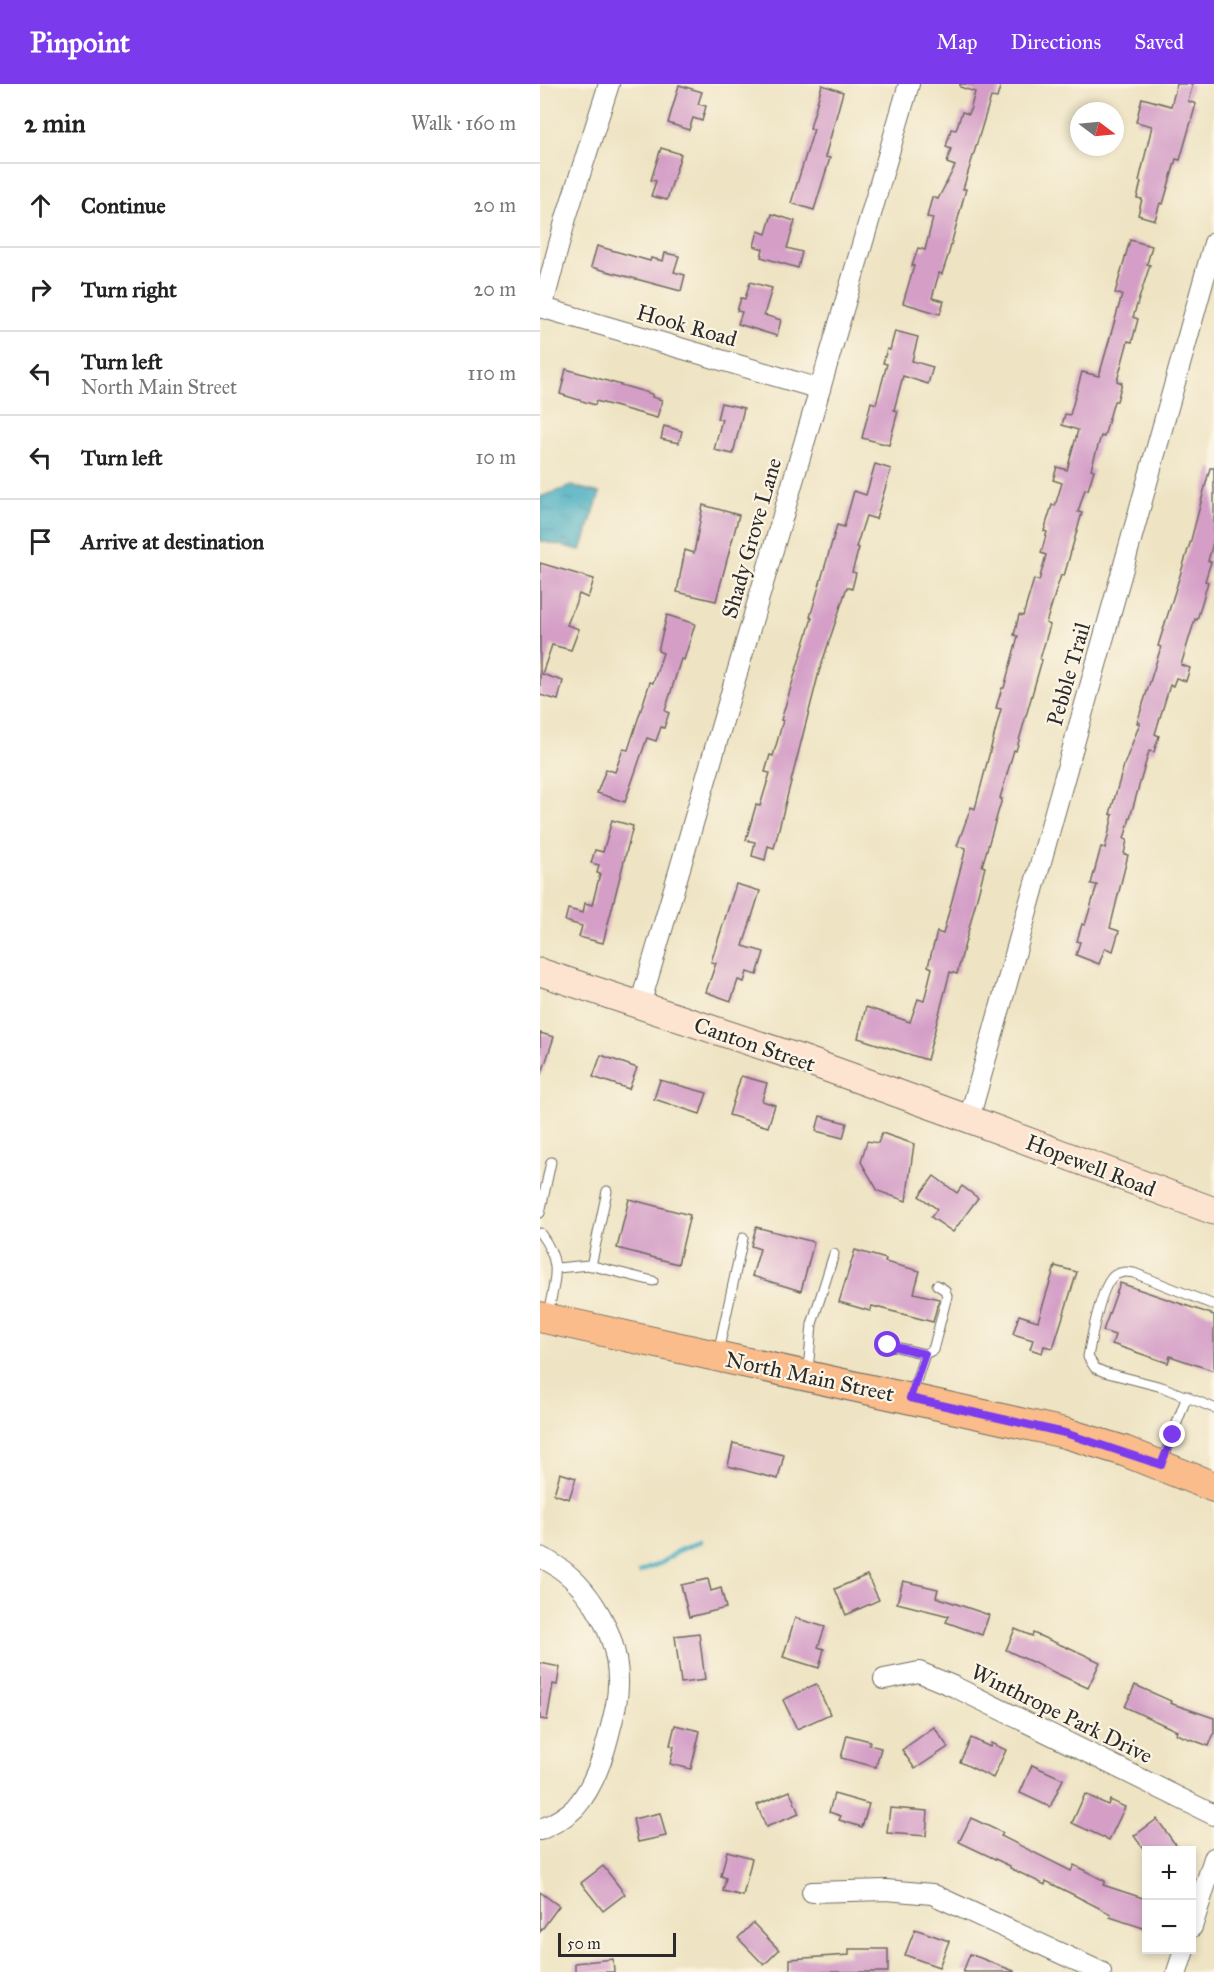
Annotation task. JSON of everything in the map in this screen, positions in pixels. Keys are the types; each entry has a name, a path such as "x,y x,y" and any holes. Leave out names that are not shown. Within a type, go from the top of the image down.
{"main road":[{"name":"North Main Street","path":"544,1318 1065,1433 1161,1465 1214,1487"}],"street":[{"path":"541,308 566,218 609,84"},
{"name":"Shady Grove Lane","path":"640,1005 909,84"},
{"name":"Pebble Trail","path":"969,1119 1214,243"},
{"name":"Hook Road","path":"541,308 820,390"},
{"name":"Canton Street","path":"540,972 799,1058 969,1119"},
{"name":"Hopewell Road","path":"969,1119 1214,1211"},
{"path":"540,1557 568,1576 584,1591 598,1612 609,1635 618,1678 617,1701 604,1755 585,1795 561,1820 540,1830"},
{"name":"Winthrope Park Drive","path":"885,1679 919,1672 956,1687 1214,1815"},
{"path":"1196,1912 1214,1858"},
{"path":"812,1892 886,1890 932,1894 1101,1972"},
{"path":"1177,1972 1183,1954"}],"lane":[{"path":"540,1213 551,1162"},
{"path":"591,1266 607,1191"},
{"path":"540,1233 551,1247 557,1268 544,1318"},
{"path":"717,1356 743,1238"},
{"path":"807,1376 812,1324 834,1254"},
{"path":"557,1268 591,1266 653,1281"},
{"path":"1214,1305 1125,1271 1115,1275 1107,1285 1088,1357 1095,1368 1104,1372 1187,1396 1214,1408"},
{"path":"888,1345 925,1354 933,1350 947,1296 945,1290 937,1285"},
{"path":"910,1398 925,1354"},
{"path":"1161,1465 1187,1396"}],"water":[{"path":"572,486 600,493 581,550 540,541 540,497"}],"building":[{"path":"960,84 1001,84 997,98 991,97 963,189 966,189 948,256 942,274 939,273 932,298 944,301 940,314 903,303 918,248 925,250 933,218 927,217 932,197 938,199 955,166 947,163 951,149 946,147 951,129 956,130 962,112 969,114 975,92 960,87"},
{"path":"1177,84 1193,84 1188,101 1196,104 1180,160 1176,159 1163,204 1160,203 1155,220 1138,215 1142,199 1137,198 1141,182 1139,181 1152,126 1136,122 1142,98 1171,106"},
{"path":"679,85 702,92 698,104 706,106 702,121 693,118 689,130 668,123"},
{"path":"822,85 843,92 825,157 830,158 814,210 791,203 814,129 810,128"},
{"path":"661,148 681,154 667,200 651,196 656,181 651,180"},
{"path":"772,214 795,221 787,248 802,252 798,268 761,257 763,249 754,246 758,231 766,234"},
{"path":"1130,240 1152,246 1147,264 1150,265 1133,317 1138,319 1132,342 1128,341 1117,381 1122,383 1117,401 1114,401 1104,437 1101,436 1091,469 1094,470 1088,490 1085,489 1078,512 1082,513 1064,576 1061,575 1046,623 1050,625 1040,659 1042,660 1000,798 1002,799 982,866 985,867 957,974 950,972 927,1060 858,1038 866,1007 910,1022 918,999 924,1001 932,968 928,966 937,932 943,934 966,848 957,846 971,807 975,809 1001,709 996,708 1002,688 1004,688 1018,636 1014,635 1019,615 1023,616 1034,579 1039,581 1046,555 1041,553 1047,532 1044,531 1062,483 1053,480 1057,467 1067,470 1078,430 1062,425 1065,414 1070,415 1082,372 1099,376 1122,295 1115,293"},
{"path":"597,246 650,261 651,258 663,261 665,253 679,256 674,272 685,275 681,291 591,267"},
{"path":"750,282 772,288 764,315 781,320 777,336 738,324 742,312 737,311 741,298 745,299"},
{"path":"895,331 918,337 912,361 933,367 928,384 903,376 894,410 898,411 889,445 862,438 871,402 876,404 887,364 883,363 887,349 890,350"},
{"path":"566,369 652,394 652,397 662,400 657,418 596,401 595,405 560,394"},
{"path":"721,403 744,408 733,454 714,450 722,419 717,419"},
{"path":"664,426 682,431 679,443 661,439"},
{"path":"875,464 891,469 876,519 866,516 856,547 859,548 852,572 856,573 852,589 847,587 819,672 774,848 768,846 765,860 752,856 755,842 746,840 756,805 760,806 770,773 765,772 770,755 773,756 783,721 781,720 837,525 844,527 854,491 866,495"},
{"path":"1210,468 1214,468 1214,539 1208,561 1211,562 1205,581 1208,582 1181,665 1190,668 1186,681 1176,678 1173,686 1170,685 1155,734 1159,736 1154,752 1149,751 1124,839 1127,840 1124,854 1128,855 1110,928 1119,931 1113,951 1105,948 1099,964 1076,955 1080,942 1077,941 1082,924 1085,925 1097,885 1091,884 1101,847 1105,848 1113,815 1110,814 1124,765 1140,723 1137,723 1161,647 1158,646 1191,540"},
{"path":"703,505 739,515 716,601 677,592 685,550 694,553"},
{"path":"540,563 594,579 588,598 579,594 567,625 579,629 571,650 552,645 542,674 563,681 558,700 540,695"},
{"path":"667,615 695,624 684,660 681,659 665,711 669,713 664,728 661,727 656,741 647,738 625,802 597,793 606,769 615,772 623,749 628,750 650,682 653,683 663,653 658,651"},
{"path":"612,820 633,826 603,943 579,937 582,926 565,921 568,909 583,913 585,903 592,905 600,874 597,873 599,865 591,863 595,850 603,852"},
{"path":"736,884 760,891 743,946 764,952 757,975 747,972 744,982 738,980 731,1001 706,992 716,963 711,962"},
{"path":"540,1033 554,1037 542,1073 540,1072"},
{"path":"601,1055 637,1068 629,1089 593,1077"},
{"path":"741,1076 767,1083 762,1101 775,1105 768,1127 729,1115"},
{"path":"660,1080 707,1093 700,1114 654,1099"},
{"path":"820,1116 847,1123 843,1138 816,1131"},
{"path":"882,1133 914,1144 906,1201 878,1191 861,1162 867,1141 878,1143"},
{"path":"934,1176 957,1193 962,1186 978,1198 953,1232 931,1217 937,1209 919,1196"},
{"path":"629,1199 690,1215 678,1264 617,1248"},
{"path":"756,1227 814,1242 801,1291 752,1276 760,1249 751,1246"},
{"path":"855,1250 886,1259 885,1262 920,1271 914,1293 939,1299 933,1322 872,1306 870,1311 839,1302"},
{"path":"1055,1266 1077,1272 1053,1348 1044,1346 1042,1353 1030,1349 1033,1340 1013,1334 1019,1315 1038,1321"},
{"path":"1120,1283 1214,1315 1214,1371 1170,1356 1168,1363 1112,1344 1115,1335 1103,1331"},
{"path":"733,1443 784,1455 778,1479 728,1466"},
{"path":"560,1473 576,1478 569,1499 554,1494"},
{"path":"867,1575 879,1600 846,1615 835,1589"},
{"path":"708,1579 711,1591 721,1588 726,1608 689,1617 681,1585"},
{"path":"903,1581 938,1589 936,1597 989,1615 982,1635 946,1622 949,1616 897,1603"},
{"path":"795,1618 825,1627 818,1647 824,1649 819,1668 783,1657"},
{"path":"1015,1629 1032,1636 1033,1633 1100,1662 1088,1688 1006,1650"},
{"path":"699,1633 705,1680 681,1683 675,1636"},
{"path":"540,1663 560,1667 557,1685 553,1684 547,1720 540,1719"},
{"path":"816,1684 830,1714 797,1729 783,1700"},
{"path":"1135,1685 1171,1701 1170,1703 1214,1718 1214,1733 1209,1746 1176,1734 1177,1731 1125,1707"},
{"path":"675,1725 700,1731 691,1769 670,1764 674,1746 670,1745"},
{"path":"934,1727 948,1747 915,1769 902,1750"},
{"path":"847,1735 870,1741 869,1745 881,1748 876,1767 841,1758"},
{"path":"971,1738 990,1747 991,1743 1006,1750 993,1778 960,1762"},
{"path":"1032,1765 1063,1779 1050,1807 1020,1793"},
{"path":"790,1791 799,1814 766,1827 757,1805"},
{"path":"834,1794 869,1804 862,1827 839,1820 841,1816 829,1812"},
{"path":"1085,1794 1108,1805 1110,1800 1125,1807 1109,1840 1072,1823"},
{"path":"890,1808 928,1811 926,1836 887,1833"},
{"path":"660,1813 666,1836 638,1842 633,1819"},
{"path":"971,1818 1003,1833 1001,1836 1071,1871 1074,1865 1105,1881 1103,1885 1142,1898 1142,1928 1110,1917 1111,1914 1046,1881 1045,1885 959,1842"},
{"path":"1157,1819 1176,1846 1142,1847 1134,1836"},
{"path":"727,1851 752,1858 743,1896 723,1891 726,1878 721,1876"},
{"path":"603,1866 625,1894 603,1911 581,1883"},
{"path":"540,1892 559,1906 540,1932"},
{"path":"753,1923 779,1950 764,1965 738,1938"},
{"path":"915,1929 949,1941 939,1967 905,1955"},
{"path":"849,1949 888,1949 888,1972 790,1972 790,1959 849,1955"},
{"path":"970,1954 1014,1971 1014,1972 963,1972"},
{"path":"613,1959 614,1972 575,1972 575,1963"}],"waterway":[{"path":"640,1572 701,1541"}],"route":[{"path":"888,1345 925,1354 910,1398 1065,1433 1161,1465 1173,1435"}]}
